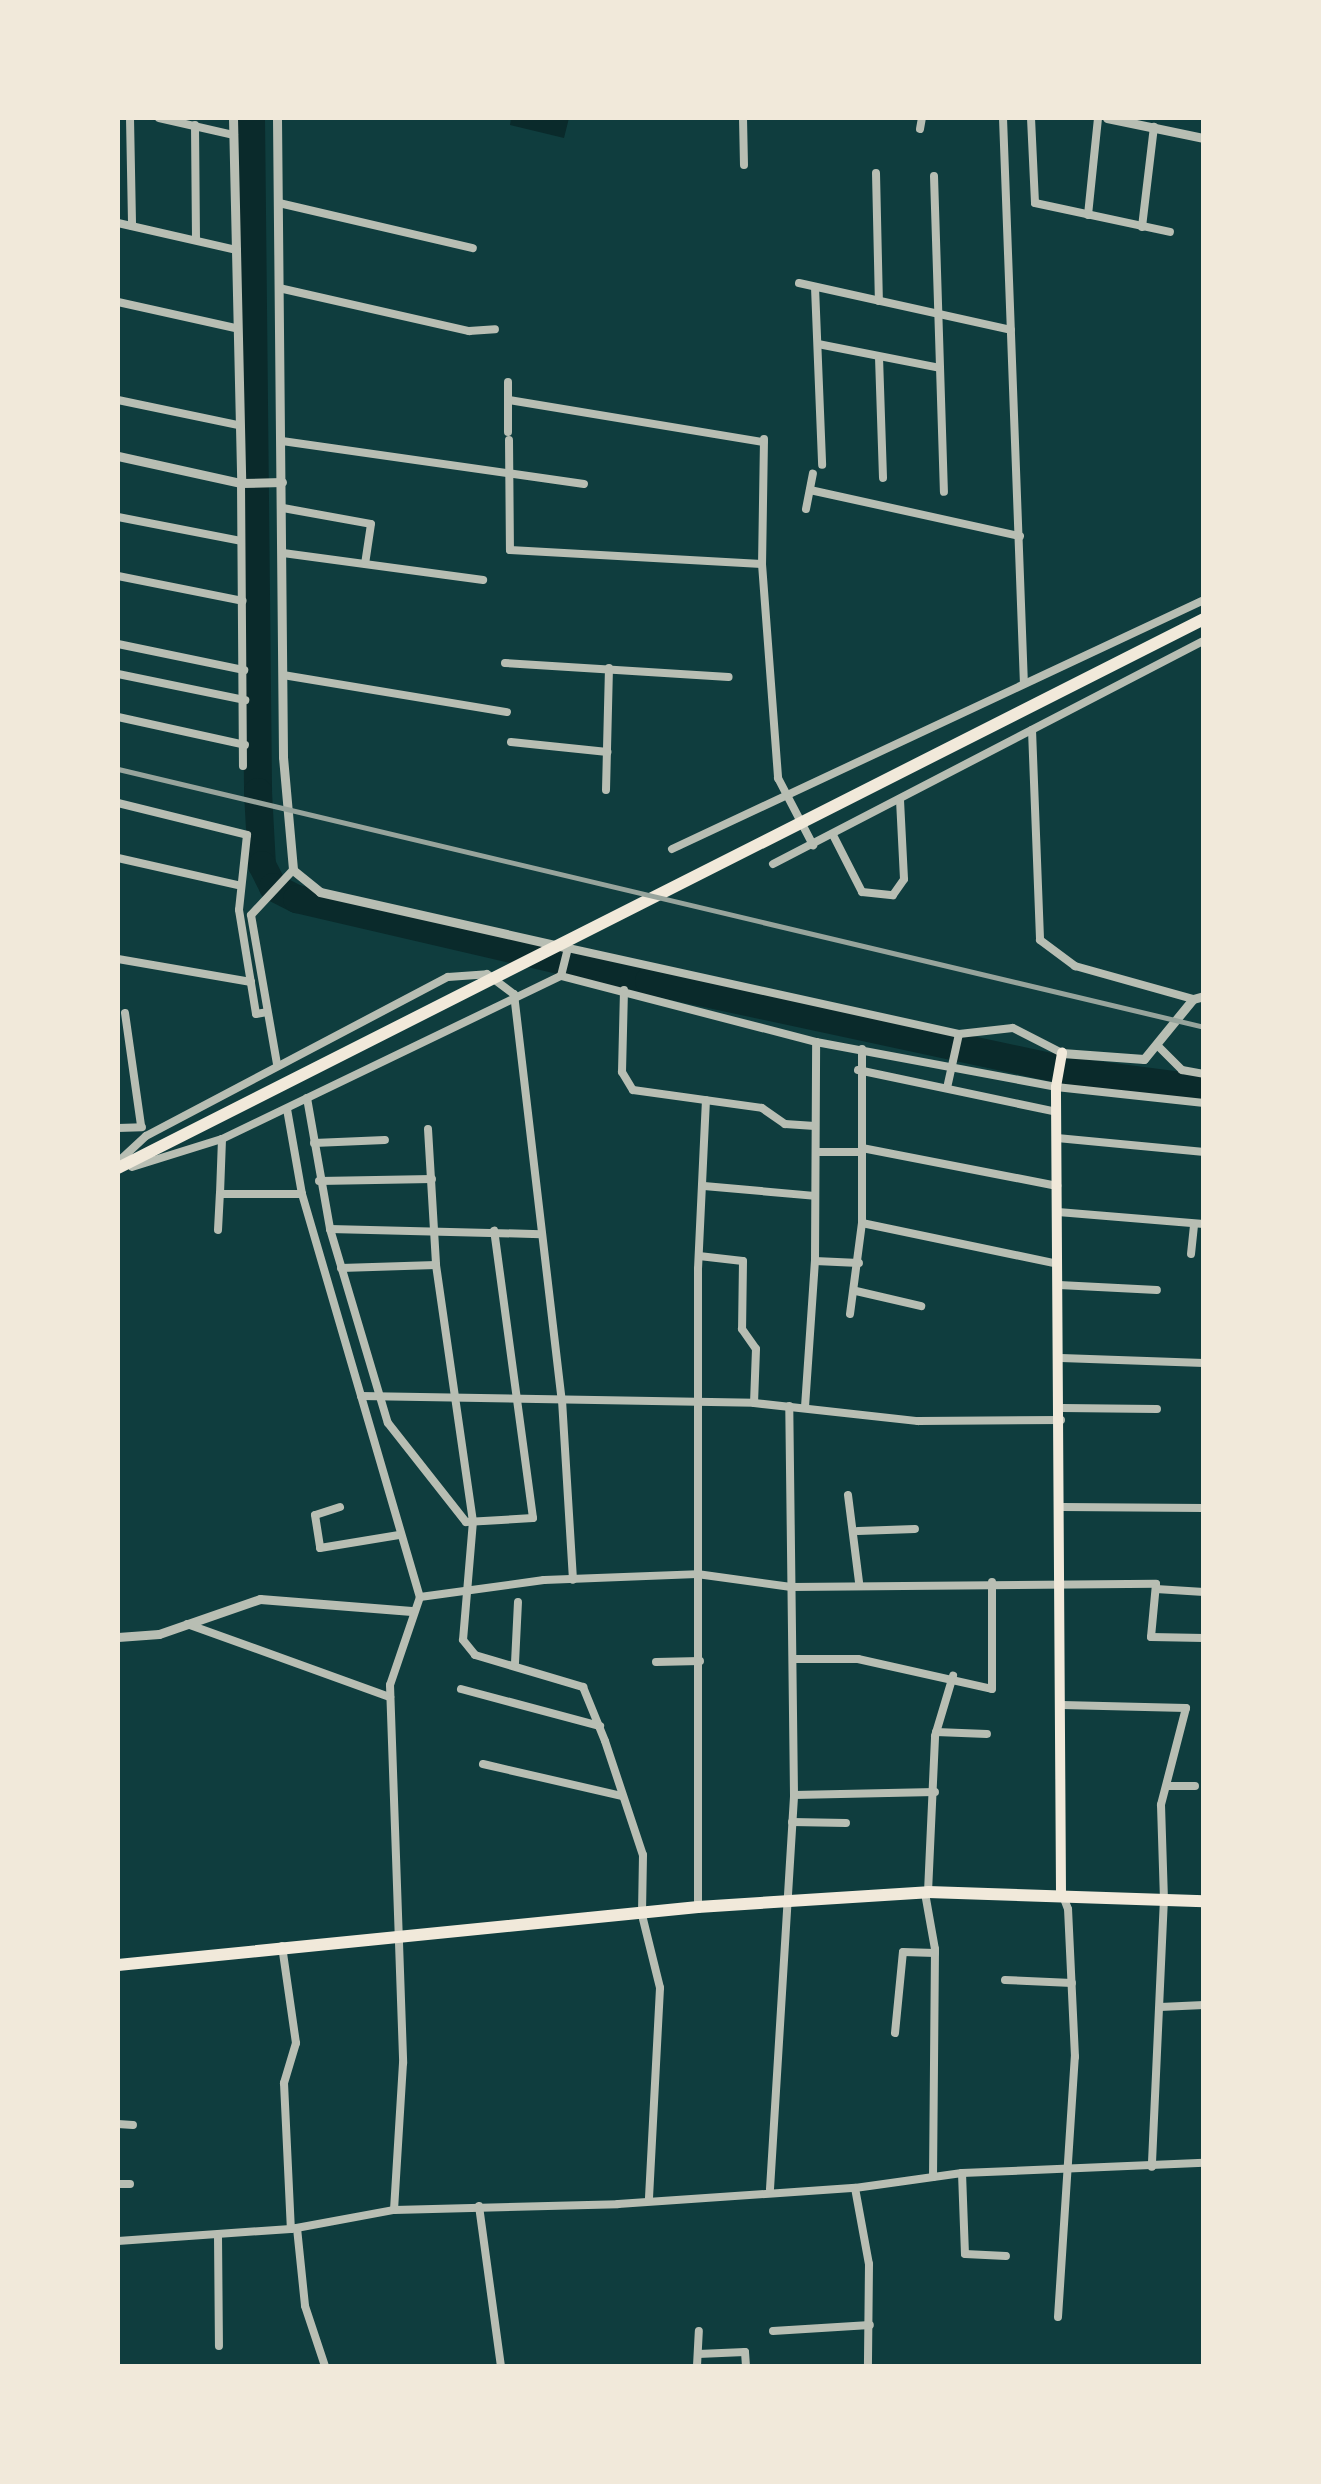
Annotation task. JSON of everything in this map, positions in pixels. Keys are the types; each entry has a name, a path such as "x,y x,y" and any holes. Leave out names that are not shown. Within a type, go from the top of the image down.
{"highway":[{"path":"118,1167 1204,619"},
{"path":"118,1965 698,1908 926,1892 1061,1892 1204,1901"}],"main road":[{"path":"1061,1892 1062,1414 1057,1084 1062,1056"}],"street":[{"path":"130,118 132,226"},
{"path":"159,118 234,135"},
{"path":"233,118 246,745 243,766"},
{"path":"278,118 283,675 293,870 320,892 958,1037 1013,1028 1062,1056 1130,1062 1158,1046 1198,998 1075,966 1040,940 1032,730"},
{"path":"743,118 744,165"},
{"path":"920,129 922,118"},
{"path":"1003,118 1024,684"},
{"path":"1030,118 1035,203 1170,232"},
{"path":"1088,215 1098,118"},
{"path":"1107,118 1204,138"},
{"path":"1170,130 1172,118"},
{"path":"195,125 196,238"},
{"path":"1142,227 1154,127"},
{"path":"876,174 880,301"},
{"path":"934,176 944,492"},
{"path":"280,203 473,248"},
{"path":"118,223 237,250"},
{"path":"800,283 1011,330"},
{"path":"815,287 822,465"},
{"path":"279,288 469,331 495,329"},
{"path":"118,302 235,328"},
{"path":"818,344 940,368"},
{"path":"879,357 883,478"},
{"path":"508,382 510,550 762,564"},
{"path":"118,400 238,426"},
{"path":"508,400 764,440 762,564 778,778 813,845"},
{"path":"282,441 496,475 584,484"},
{"path":"118,456 241,483 282,482"},
{"path":"806,509 813,474"},
{"path":"810,490 1020,536"},
{"path":"284,508 371,524 365,564"},
{"path":"118,517 242,541"},
{"path":"283,552 482,580"},
{"path":"118,576 243,601"},
{"path":"672,850 1204,600"},
{"path":"774,864 1204,641"},
{"path":"118,644 244,670"},
{"path":"505,663 730,677"},
{"path":"606,790 610,668"},
{"path":"118,674 245,700"},
{"path":"283,675 507,712"},
{"path":"118,717 246,745"},
{"path":"511,742 608,752"},
{"path":"833,835 862,892 893,895 904,879 900,799"},
{"path":"118,804 247,834 238,884 256,1014 267,1012"},
{"path":"118,858 238,884"},
{"path":"277,1064 251,916 293,870"},
{"path":"561,976 568,948"},
{"path":"118,959 251,982"},
{"path":"118,1167 146,1136 277,1064 448,978 487,974 514,994 562,1400 573,1580"},
{"path":"118,1167 222,1139 514,994 561,976 816,1042 952,1062 1057,1084 1204,1103"},
{"path":"624,990 622,1072 628,1084 762,1108 784,1124 815,1126"},
{"path":"124,1012 141,1126 146,1136"},
{"path":"947,1088 958,1037"},
{"path":"805,1407 816,1261 816,1042"},
{"path":"1158,1046 1182,1070 1204,1074"},
{"path":"850,1314 856,1292 862,1223 858,1070 862,1050"},
{"path":"858,1070 1057,1112"},
{"path":"307,1098 330,1229 379,1395 399,1438 466,1522 532,1518 494,1232"},
{"path":"698,1908 699,1256 706,1100"},
{"path":"287,1109 302,1194 420,1597 412,1611 390,1697 402,1936 394,2210"},
{"path":"118,1128 141,1126"},
{"path":"428,1129 436,1265 473,1522 464,1592 466,1651 583,1687 600,1726 642,1855 642,1915 660,1988 649,2201"},
{"path":"1057,1138 1204,1152"},
{"path":"218,1230 222,1139"},
{"path":"314,1143 385,1140"},
{"path":"816,1152 862,1150 1058,1186"},
{"path":"319,1181 432,1178"},
{"path":"704,1186 816,1196"},
{"path":"220,1194 302,1194"},
{"path":"1058,1212 1199,1224 1191,1254"},
{"path":"862,1223 1059,1264"},
{"path":"330,1229 434,1228 542,1234"},
{"path":"699,1256 743,1261 742,1330 756,1349 754,1404"},
{"path":"816,1261 859,1263"},
{"path":"340,1268 436,1265"},
{"path":"1060,1285 1158,1290"},
{"path":"856,1292 920,1306"},
{"path":"1061,1358 1204,1362"},
{"path":"361,1396 754,1404 918,1421 1157,1409"},
{"path":"770,2190 794,1795 789,1406"},
{"path":"848,1495 858,1532 860,1582"},
{"path":"340,1507 315,1515 320,1548 399,1535"},
{"path":"1062,1507 1204,1508"},
{"path":"858,1532 915,1528"},
{"path":"420,1597 573,1580 697,1574 790,1587 860,1582 1156,1584 1150,1636 1204,1638"},
{"path":"793,1658 858,1659 953,1676 992,1689 992,1582"},
{"path":"1156,1589 1204,1592"},
{"path":"118,1637 159,1634 260,1599 412,1611"},
{"path":"515,1663 518,1602"},
{"path":"185,1623 390,1697"},
{"path":"656,1662 700,1662"},
{"path":"933,2177 935,1953 926,1892 936,1732 953,1676"},
{"path":"461,1689 600,1726"},
{"path":"1062,1706 1186,1708 1161,1805 1164,1898 1152,2167"},
{"path":"936,1732 987,1734"},
{"path":"482,1764 622,1796"},
{"path":"1168,1786 1195,1786"},
{"path":"794,1795 935,1792"},
{"path":"792,1822 846,1823"},
{"path":"1058,2317 1072,2170 1072,1982 1061,1892"},
{"path":"282,1946 296,2043 284,2083 294,2228 305,2306 325,2366"},
{"path":"895,2033 903,1952 935,1953"},
{"path":"1005,1980 1072,1982"},
{"path":"1160,2008 1204,2006"},
{"path":"118,2124 134,2125"},
{"path":"118,2241 294,2228 394,2210 649,2201 770,2190 854,2188 962,2173 1204,2163"},
{"path":"962,2173 966,2254 1006,2256"},
{"path":"118,2184 130,2184"},
{"path":"854,2188 869,2264 868,2366"},
{"path":"479,2206 501,2366"},
{"path":"218,2236 219,2346"},
{"path":"773,2331 870,2325"},
{"path":"697,2366 698,2331"},
{"path":"698,2354 744,2352 746,2366"}],"water":[{"path":"511,118 569,118 564,138 510,125"}],"waterway":[{"path":"251,118 258,792 262,865 273,887 297,899 649,981 1073,1072 1204,1089"}],"railway":[{"path":"118,769 1204,1027"}]}
